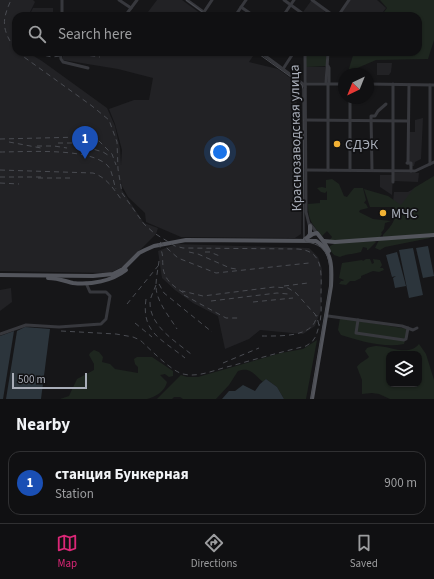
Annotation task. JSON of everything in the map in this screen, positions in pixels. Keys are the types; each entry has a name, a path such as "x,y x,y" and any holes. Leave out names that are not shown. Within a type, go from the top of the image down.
{"main road":[{"path":"310,226 310,237"},
{"path":"298,241 310,237 315,233 319,235"},
{"path":"315,241 319,240 319,235"},
{"path":"319,235 328,254 332,270 327,316"},
{"path":"0,276 105,276 123,269 141,252 154,246 186,240 315,241 323,243 434,235"},
{"path":"327,246 335,242"},
{"path":"313,399 334,274 332,260 327,246 323,243"},
{"path":"0,276 50,278 73,283 100,282 122,273 143,253 154,246"},
{"path":"73,283 73,278 75,276"},
{"path":"93,276 93,283"}],"street":[{"path":"62,0 62,12"},
{"path":"120,0 131,8"},
{"path":"128,12 137,0"},
{"path":"187,0 204,12 212,0"},
{"path":"192,4 195,0"},
{"path":"238,12 246,0"},
{"path":"284,0 301,12"},
{"path":"286,12 294,0"},
{"path":"312,0 328,12"},
{"path":"341,12 349,0"},
{"path":"242,7 249,12"},
{"path":"61,56 63,62 88,68"},
{"path":"265,56 305,84 338,84"},
{"path":"282,69 291,56"},
{"name":"Краснозаводская улица","path":"304,56 306,212 310,226"},
{"path":"328,56 328,170"},
{"path":"306,170 411,171 432,163 432,85 374,84"},
{"path":"393,84 393,182"},
{"path":"409,84 408,163 411,163 411,171"},
{"path":"350,104 350,170"},
{"path":"372,170 371,116 375,116 378,110 386,104"},
{"path":"305,120 408,121"},
{"path":"308,221 319,235"},
{"path":"310,237 315,241"},
{"path":"0,334 26,325 60,327 101,324 106,320 110,296 106,292 90,292 86,283"},
{"path":"89,288 93,283"},
{"path":"327,316 402,326 413,330 417,328"},
{"path":"358,320 356,333 405,340 408,328"}],"shaded area":[{"path":"0,0 33,0 35,2 30,12 12,12 12,56 34,56 107,108 115,126 120,148 121,165 122,150 115,124 109,109 134,100 149,100 153,78 118,69 63,60 63,56 253,56 249,62 278,69 296,82 298,148 301,148 301,161 294,162 294,182 301,183 302,190 301,234 295,238 181,237 146,222 145,213 128,197 122,186 121,180 122,190 144,223 158,228 156,234 124,266 110,273 0,271"},
{"path":"157,0 182,0 198,12 148,12"},
{"path":"350,0 377,0 386,8 383,12 341,12"},
{"path":"380,0 434,0 434,40 428,59 376,60 357,68 349,68 353,56 422,56 422,12 384,12 387,8"},
{"path":"311,1 325,11 324,12 303,12"},
{"path":"33,8 53,8 53,12 31,12"},
{"path":"306,56 326,56 326,66 306,67"},
{"path":"377,63 392,63 391,72 389,75 377,75"},
{"path":"306,67 325,67 325,82 307,82"},
{"path":"423,118 421,159 415,162 414,166 409,166 409,132 415,132 415,120"},
{"path":"394,173 419,173 418,182 394,181"},
{"path":"380,175 393,175 392,195 380,187"},
{"path":"434,176 434,234 383,237 393,222 395,211 393,207 370,207 364,189 388,196 401,205 414,188"},
{"path":"434,177 414,216 393,202 394,192 408,192"},
{"path":"332,179 339,184 344,196 347,197 354,188 363,188 366,200 364,203 368,208 360,210 359,212 373,219 391,221 385,223 384,229 381,233 382,234 379,238 329,241 332,237 327,231 322,236 311,222 308,204 320,203 320,200 327,200 327,191 325,193 321,192 317,188 326,188 326,180"},
{"path":"430,236 430,238 385,247 380,250 375,248 379,240"},
{"path":"376,242 368,250 367,248 363,247 361,252 340,257 334,255 329,249 330,246 336,243"},
{"path":"176,244 309,248 318,257 322,269 321,310 315,326 303,334 260,330 249,339 225,349 218,316 193,303 162,278 158,251"},
{"path":"428,246 434,276 423,278 416,248"},
{"path":"413,248 423,295 409,298 399,250"},
{"path":"397,252 406,286 395,288 393,278 396,276 392,277 386,255"},
{"path":"370,259 372,264 374,263 373,259 380,260 382,265 380,268 383,268 384,270 379,272 373,271 361,276 361,278 355,281 350,281 346,285 339,284 344,280 339,278 342,263 363,261"},
{"path":"11,288 12,302 0,311 0,290"},
{"path":"340,318 408,329 404,344 388,345 364,342 341,335 338,330"},
{"path":"25,327 50,329 41,399 6,399 17,331"},
{"path":"14,331 3,399 0,399 0,336"},
{"path":"317,340 306,399 284,399 277,387 266,379 263,382 252,372 242,370 238,371 229,385 216,399 183,399 180,397 174,397 172,399 157,399 181,375 187,377 198,377 281,353 303,349"},
{"path":"419,344 426,354 434,380 434,399 390,399 379,394 362,394 362,380 357,367 369,357 365,351 367,348 382,346 399,350 410,350"},
{"path":"94,350 99,352 103,357 102,362 110,364 115,369 138,373 138,367 135,364 134,359 137,357 152,357 173,371 173,376 169,377 165,374 160,375 167,382 166,385 160,393 147,399 60,399 69,396 77,379 94,370 94,364 89,355"},
{"path":"266,379 277,387 284,399 222,399 229,391 235,391 243,385 255,391"}],"tram line":[{"path":"186,0 202,12"},
{"path":"262,56 302,85 304,238 306,242 321,247 328,257 330,286 311,399"}],"railway":[{"path":"10,41 5,30 4,20 11,0"},
{"path":"23,56 109,120 117,142 118,169 122,193 144,224 154,233 175,246 183,248 298,249 313,254 320,265 321,272 321,318 319,326"},
{"path":"47,56 61,56"},
{"path":"93,56 100,57"},
{"path":"0,139 82,137 99,141 112,154 116,165"},
{"path":"9,142 41,148"},
{"path":"58,143 77,143 92,146"},
{"path":"37,146 67,148"},
{"path":"86,147 103,152 111,157"},
{"path":"0,152 41,151 73,153 100,160 108,166 111,171 116,189"},
{"path":"0,170 93,173 102,177 121,199"},
{"path":"0,177 44,177"},
{"path":"38,178 71,178"},
{"path":"0,183 19,184"},
{"path":"160,242 178,258 216,273 309,263"},
{"path":"158,243 162,253 164,272 168,280 171,284 187,295"},
{"path":"189,252 236,269"},
{"path":"205,252 210,252 222,257"},
{"path":"159,261 156,280 158,297 177,329"},
{"path":"127,304 158,266"},
{"path":"284,286 308,283"},
{"path":"159,284 164,293 212,332"},
{"path":"156,285 151,296 150,303 154,319 164,332 191,354"},
{"path":"61,331 116,334 133,337 140,340 173,369 183,374 195,375 306,346 312,342 316,336 319,326 315,314 296,293 288,288 274,287 203,296 182,291"},
{"path":"211,301 277,293 288,294"},
{"path":"184,295 226,318 240,318"},
{"path":"253,302 293,298"},
{"path":"146,299 145,311 150,328 161,340 185,358"},
{"path":"262,336 288,335 308,330 313,325 317,315"},
{"path":"135,323 152,337"},
{"path":"223,363 259,348"}],"place":[{"name":"СДЭК","path":"337,144"},
{"name":"станция Бункерная","path":"85,159"},
{"name":"МЧС","path":"383,213"}]}
